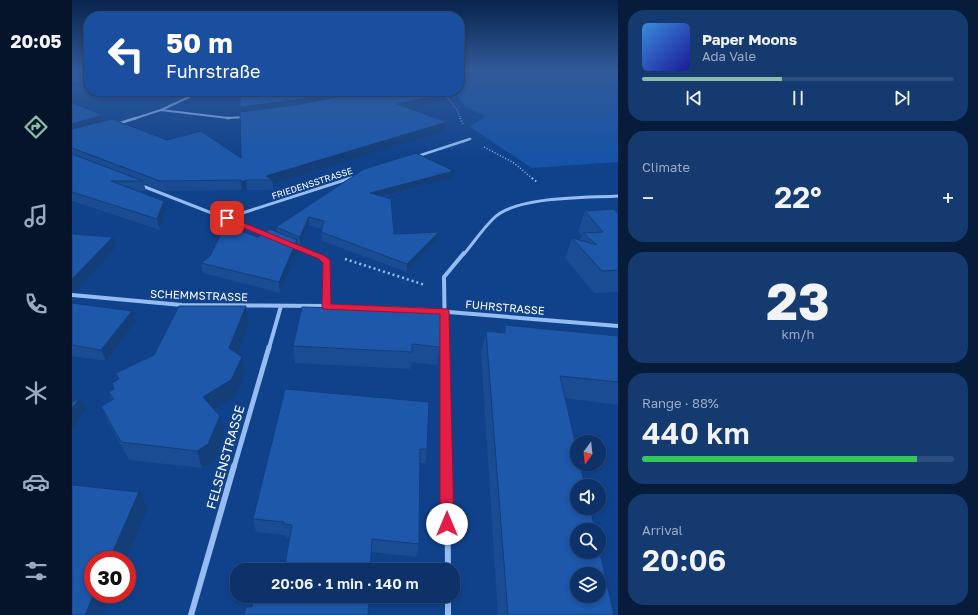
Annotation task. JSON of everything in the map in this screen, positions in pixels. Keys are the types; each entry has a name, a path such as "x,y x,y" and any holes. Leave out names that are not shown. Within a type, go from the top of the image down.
{"street":[{"path":"116,124 161,110 183,100"},
{"path":"161,110 228,118 248,117"},
{"path":"417,157 470,139"},
{"name":"FRIEDENSSTRASSE","path":"227,218 356,176"},
{"path":"138,184 271,236"},
{"path":"448,563 444,277 496,216 514,206 558,200 618,196"},
{"path":"293,245 322,258 327,262 326,306"},
{"name":"SCHEMMSTRASSE","path":"72,295 182,305 326,306"},
{"name":"FELSENSTRASSE","path":"191,615 281,306"},
{"name":"FUHRSTRASSE","path":"326,306 445,311 618,326"},
{"path":"448,603 448,615"}],"path":[{"path":"449,100 457,110 470,139 514,163 558,200"},
{"path":"322,258 347,259 445,292"}],"shaded area":[{"path":"460,100 618,100 618,162 532,168 470,127 485,116 466,107"}],"building":[{"path":"240,100 296,100 240,107"},
{"path":"323,100 418,100 397,104 447,122 266,176 272,180 246,180 241,182 241,180 160,181 72,148 72,129 112,119 167,140 201,131 241,158 240,112"},
{"path":"72,103 103,115 72,124"},
{"path":"416,153 454,171 370,193 391,199 394,234 439,232 407,264 321,232 324,221 309,217 300,237 276,227 364,169"},
{"path":"72,154 143,181 111,181 164,201 157,219 72,192"},
{"path":"614,209 618,214 618,270 602,271 572,238 597,245 583,233 603,232 585,211"},
{"path":"225,226 258,237 270,229 297,240 279,282 201,263 210,256"},
{"path":"72,234 113,237 72,279"},
{"path":"72,303 132,311 101,350 72,345"},
{"path":"179,306 246,306 229,348 242,357 231,380 203,397 220,416 208,444 197,451 121,442 101,406 114,399 109,392 114,389 112,383 119,379 116,373 154,355"},
{"path":"302,307 441,311 440,347 412,344 412,352 293,346"},
{"path":"505,325 618,336 618,382 560,376 574,435 570,435 570,471 582,471 583,479 570,479 570,515 592,515 593,523 570,523 570,559 601,559 603,567 570,567 570,603 606,603 606,579 614,615 508,615 486,331 505,333"},
{"path":"285,389 429,402 427,449 420,449 419,544 372,539 370,563 285,563 292,525 283,524 284,522 253,519"},
{"path":"80,398 72,408 72,402"},
{"path":"72,485 139,492 113,551 84,551 84,603 90,603 85,615 72,615"},
{"path":"253,603 369,603 368,615 244,615 246,607 252,607"}],"route":[{"path":"227,218 322,258 327,262 326,306 445,311 447,524"}]}
